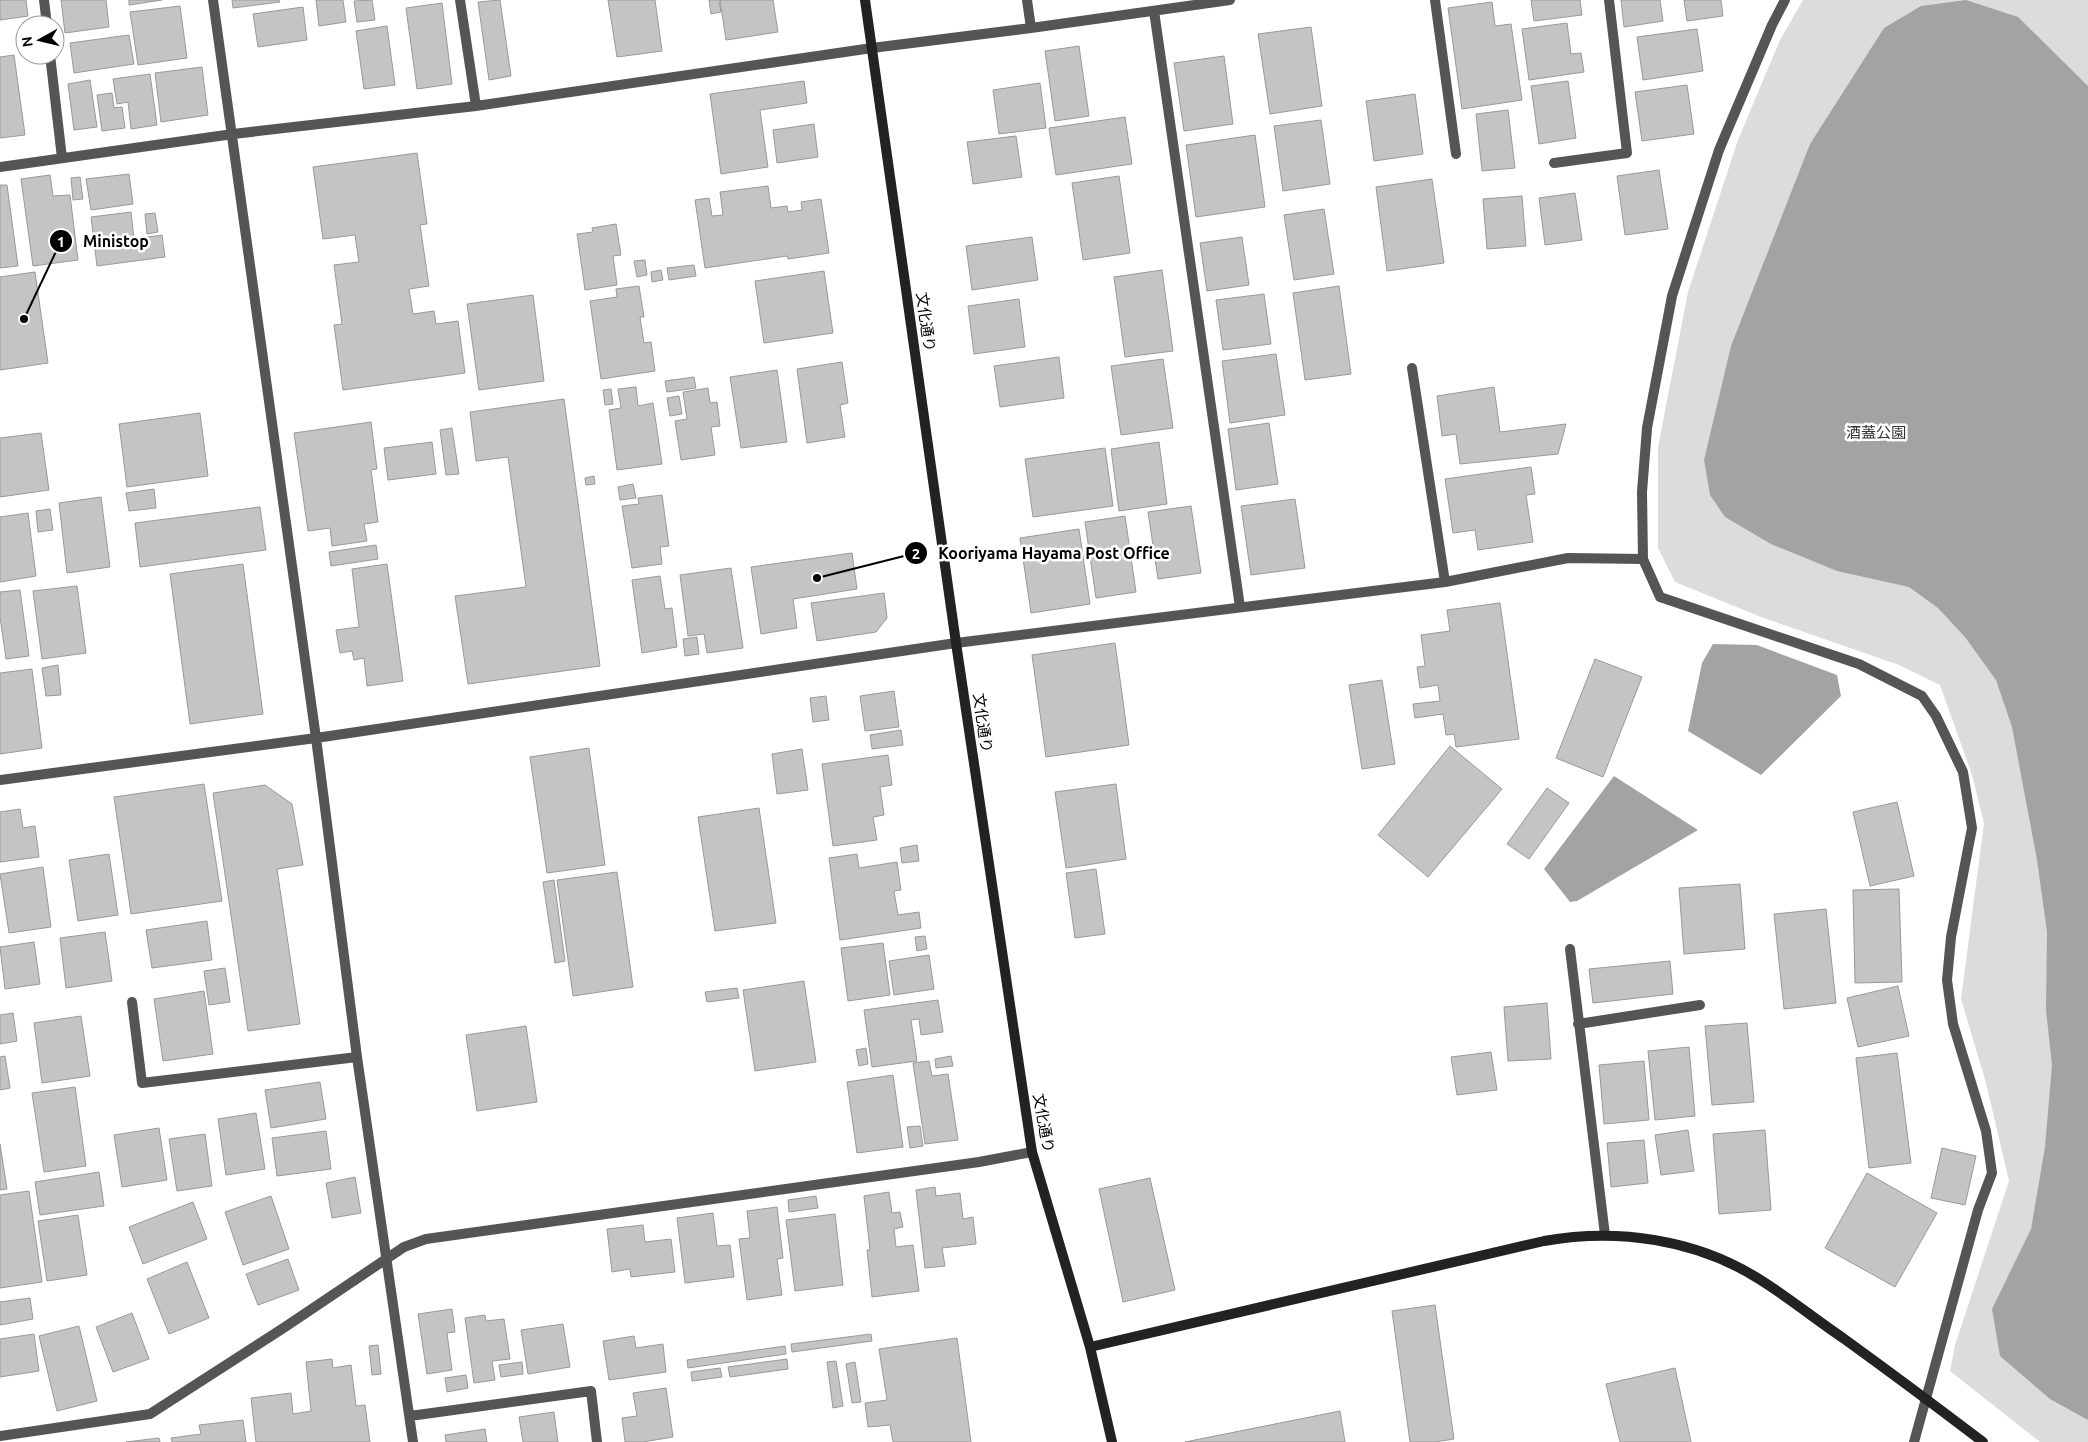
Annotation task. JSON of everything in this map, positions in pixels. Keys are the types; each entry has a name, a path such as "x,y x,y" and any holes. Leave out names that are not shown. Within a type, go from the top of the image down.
{"street":[{"path":"44,0 46,15"},
{"path":"213,0 316,738 357,1056 388,1259 413,1442"},
{"path":"460,0 476,106"},
{"name":"文化通り","path":"865,0 956,643 1032,1152 1090,1347 1112,1442"},
{"path":"1027,0 1031,28"},
{"path":"0,167 232,134 476,106 872,48 1230,0"},
{"path":"1435,0 1456,154"},
{"path":"1554,163 1627,153 1609,0"},
{"path":"1785,0 1772,24 1718,150 1672,296 1647,428 1642,492 1643,558 1660,597 1859,664 1922,696 1936,716 1962,772 1972,828 1951,937 1947,980 1953,1024 1986,1131 1992,1173 1978,1210 1914,1442"},
{"path":"1154,11 1240,607"},
{"path":"51,65 62,158"},
{"path":"1412,368 1445,582"},
{"path":"0,780 316,738 956,643 1445,582 1568,558 1643,558"},
{"path":"1570,949 1605,1235"},
{"path":"132,1002 142,1084 357,1056"},
{"path":"1578,1024 1700,1006"},
{"path":"0,1436 150,1414 388,1259 404,1246 426,1239 978,1162 1032,1152"},
{"path":"1090,1347 1496,1251 1568,1237 1605,1235 1686,1246 1708,1254 1759,1278 1927,1399 1983,1442"},
{"path":"410,1416 591,1391 597,1442"}],"green space":[{"name":"酒蓋公園","path":"1803,0 2088,0 2088,1442 2040,1442 1950,1371 1955,1345 2009,1181 1986,1083 1961,999 1984,823 1972,775 1940,685 1899,665 1761,617 1675,582 1658,548 1658,447 1688,292 1738,140 1780,40"}],"shaded area":[{"name":"酒蓋公園","path":"1966,0 2018,17 2088,86 2088,1420 2050,1399 2000,1356 1992,1309 2031,1229 2045,1147 2052,1065 2046,1010 2047,932 2037,860 2012,727 1996,680 1965,637 1938,608 1909,587 1837,571 1771,544 1725,517 1710,495 1704,460 1731,346 1810,144 1884,28 1921,6"},
{"path":"1713,644 1757,645 1837,675 1841,696 1761,775 1688,731 1702,663"},
{"path":"1614,776 1698,830 1577,901 1570,902 1544,869"}],"building":[{"path":"0,0 26,0 28,15 15,15 15,18 0,20"},
{"path":"61,0 106,0 109,27 65,33 65,15 63,15"},
{"path":"129,0 162,0 129,5"},
{"path":"232,0 279,0 280,2 233,8"},
{"path":"316,0 343,0 346,22 319,26"},
{"path":"372,0 375,20 357,22 354,1"},
{"path":"500,0 511,76 489,80 478,2"},
{"path":"608,0 655,0 662,51 617,57"},
{"path":"709,0 719,0 721,12 711,14"},
{"path":"720,0 773,0 778,32 726,40"},
{"path":"1531,0 1580,0 1582,15 1534,21"},
{"path":"1621,0 1660,0 1663,21 1624,27"},
{"path":"1684,0 1721,0 1723,16 1687,21"},
{"path":"1492,2 1495,26 1511,24 1522,100 1462,109 1448,8"},
{"path":"442,3 452,84 417,89 406,8"},
{"path":"180,6 187,58 138,65 130,12"},
{"path":"303,7 307,40 258,47 253,14"},
{"path":"1567,23 1571,54 1581,53 1584,72 1529,80 1522,29"},
{"path":"387,26 395,85 364,89 356,31"},
{"path":"1311,27 1322,106 1270,114 1258,34"},
{"path":"1697,29 1703,71 1643,80 1637,37"},
{"path":"129,35 134,64 74,73 70,43"},
{"path":"1079,46 1089,116 1055,121 1045,51"},
{"path":"14,55 25,135 0,138 0,57"},
{"path":"1224,56 1233,124 1184,131 1174,63"},
{"path":"202,67 208,115 161,122 155,73"},
{"path":"150,74 157,125 131,129 128,102 117,104 113,79"},
{"path":"90,80 97,127 74,130 68,84"},
{"path":"804,81 807,103 760,110 768,167 721,174 710,94"},
{"path":"1568,81 1576,138 1539,144 1531,86"},
{"path":"1040,83 1046,128 999,134 993,90"},
{"path":"1687,85 1694,134 1642,141 1635,92"},
{"path":"112,93 114,108 122,107 125,128 102,131 97,95"},
{"path":"1415,94 1423,154 1374,161 1366,101"},
{"path":"1508,110 1515,168 1482,171 1476,114"},
{"path":"1125,117 1132,164 1056,175 1049,128"},
{"path":"1321,120 1330,184 1283,191 1274,126"},
{"path":"814,124 818,157 777,163 773,130"},
{"path":"1255,135 1265,207 1196,217 1186,145"},
{"path":"1016,136 1022,177 973,184 967,142"},
{"path":"417,153 427,224 420,225 429,286 409,289 413,314 434,311 436,324 458,321 465,373 343,390 334,325 342,324 334,265 359,262 355,235 323,239 313,167"},
{"path":"1659,170 1668,229 1625,235 1617,176"},
{"path":"129,174 133,204 91,210 86,179"},
{"path":"50,175 53,196 70,195 78,260 33,266 21,179"},
{"path":"1119,176 1130,253 1083,260 1072,183"},
{"path":"80,177 83,199 73,200 71,178"},
{"path":"1432,179 1444,263 1387,271 1376,187"},
{"path":"0,185 7,185 18,266 0,268"},
{"path":"768,186 771,208 787,206 788,212 802,210 801,202 821,199 829,253 788,259 787,256 705,268 695,200 709,198 712,216 723,215 720,192"},
{"path":"1575,193 1582,240 1545,245 1539,198"},
{"path":"1522,196 1526,246 1487,249 1483,199"},
{"path":"1324,209 1334,274 1294,280 1284,215"},
{"path":"131,212 134,239 162,235 165,257 97,266 91,217"},
{"path":"155,213 158,232 147,234 145,214"},
{"path":"616,224 621,255 613,256 617,285 585,290 577,234 593,232 592,228"},
{"path":"1032,237 1038,280 972,290 966,246"},
{"path":"1242,237 1249,285 1207,291 1200,243"},
{"path":"645,260 647,275 637,277 634,261"},
{"path":"694,265 696,276 669,280 667,268"},
{"path":"661,270 663,280 652,282 651,272"},
{"path":"1162,270 1173,351 1125,357 1114,277"},
{"path":"824,271 833,333 764,343 755,281"},
{"path":"35,272 48,363 0,370 0,277"},
{"path":"639,286 644,317 640,317 644,343 651,342 655,371 601,379 590,301 617,297 616,289"},
{"path":"1339,286 1351,374 1305,380 1293,293"},
{"path":"1264,294 1271,344 1223,350 1216,300"},
{"path":"533,295 544,381 479,390 467,304"},
{"path":"1019,299 1025,347 974,354 968,306"},
{"path":"1276,354 1285,415 1230,423 1222,361"},
{"path":"1059,357 1064,398 1000,407 994,366"},
{"path":"1163,359 1173,428 1121,435 1111,366"},
{"path":"842,362 848,403 840,405 845,437 807,443 797,369"},
{"path":"777,370 787,442 741,448 730,377"},
{"path":"694,377 696,388 667,392 665,381"},
{"path":"636,387 638,406 653,403 662,464 617,470 609,410 621,408 618,389"},
{"path":"1494,387 1500,432 1566,424 1558,454 1460,464 1456,434 1442,436 1437,396"},
{"path":"708,388 710,403 717,402 720,426 711,427 715,455 681,460 675,421 687,419 683,392"},
{"path":"611,389 613,404 605,405 603,390"},
{"path":"679,396 682,414 670,416 667,398"},
{"path":"564,399 600,666 468,684 455,596 526,587 508,457 476,461 470,412"},
{"path":"200,413 208,476 127,487 119,424"},
{"path":"371,422 377,469 371,470 378,522 364,524 367,541 332,546 330,528 308,531 294,433"},
{"path":"1269,423 1278,484 1236,490 1228,429"},
{"path":"452,428 459,474 446,475 440,430"},
{"path":"41,433 49,490 0,497 0,438"},
{"path":"432,442 436,474 388,480 384,448"},
{"path":"1159,442 1167,504 1119,511 1111,449"},
{"path":"1105,448 1113,506 1033,517 1025,459"},
{"path":"1531,467 1535,494 1526,495 1533,542 1478,550 1475,530 1453,533 1445,479"},
{"path":"594,476 595,484 586,485 585,478"},
{"path":"633,484 636,498 620,500 618,487"},
{"path":"154,489 156,508 129,511 126,493"},
{"path":"662,495 669,546 660,547 662,564 632,568 622,506 639,504 638,498"},
{"path":"101,497 110,567 67,573 59,503"},
{"path":"1295,499 1305,568 1251,575 1241,506"},
{"path":"1191,506 1201,573 1158,579 1148,512"},
{"path":"260,507 266,550 140,567 135,523"},
{"path":"50,509 53,530 38,532 36,511"},
{"path":"28,513 36,576 0,582 0,517"},
{"path":"1125,516 1136,592 1096,598 1085,522"},
{"path":"1079,529 1090,604 1031,613 1020,538"},
{"path":"376,545 378,559 331,566 329,552"},
{"path":"852,553 857,589 793,599 797,628 761,634 751,567"},
{"path":"243,564 263,714 190,724 170,574"},
{"path":"387,564 403,681 367,686 364,658 354,660 352,651 340,653 336,630 359,627 352,569"},
{"path":"731,568 743,648 707,653 704,634 688,636 680,575"},
{"path":"660,576 665,609 672,608 677,647 642,653 632,580"},
{"path":"77,586 86,653 42,659 33,591"},
{"path":"20,590 29,656 6,659 0,617 0,592"},
{"path":"884,593 887,618 876,632 817,641 811,603"},
{"path":"1500,603 1519,739 1456,747 1454,734 1446,735 1443,714 1415,718 1413,704 1440,701 1438,685 1420,688 1417,667 1425,666 1421,635 1450,631 1447,610"},
{"path":"697,637 699,654 685,656 683,639"},
{"path":"1115,643 1129,745 1046,757 1032,655"},
{"path":"1595,659 1642,677 1603,777 1556,758"},
{"path":"58,665 61,695 46,696 42,668"},
{"path":"32,669 42,748 0,754 0,673"},
{"path":"1382,680 1395,764 1362,769 1349,685"},
{"path":"894,691 899,727 865,731 860,696"},
{"path":"826,696 829,720 813,722 810,698"},
{"path":"901,730 903,745 872,749 870,735"},
{"path":"1450,746 1502,789 1428,877 1378,835"},
{"path":"589,748 605,865 547,873 530,757"},
{"path":"802,749 808,790 777,794 772,754"},
{"path":"888,755 892,785 880,787 884,815 873,817 877,840 833,846 822,764"},
{"path":"204,784 222,901 131,914 114,797"},
{"path":"1116,784 1126,859 1066,868 1055,792"},
{"path":"265,785 292,804 303,865 277,869 300,1024 248,1031 213,793"},
{"path":"1547,788 1569,803 1529,859 1507,844"},
{"path":"1897,802 1914,876 1870,886 1853,812"},
{"path":"759,808 776,923 715,931 698,817"},
{"path":"20,809 23,828 35,826 39,857 0,862 0,812"},
{"path":"917,845 919,861 902,863 900,848"},
{"path":"109,854 118,915 78,921 69,860"},
{"path":"857,854 859,868 897,862 901,890 894,891 898,915 919,912 921,928 840,940 829,858"},
{"path":"43,867 51,927 9,933 0,874"},
{"path":"1096,869 1105,934 1075,938 1066,873"},
{"path":"617,872 633,987 573,996 557,880"},
{"path":"554,880 565,961 555,963 543,882"},
{"path":"1740,884 1745,949 1684,954 1679,888"},
{"path":"1899,889 1902,982 1855,983 1853,890"},
{"path":"1826,909 1836,1003 1784,1009 1774,914"},
{"path":"207,921 212,960 152,968 146,930"},
{"path":"105,932 112,981 66,988 60,938"},
{"path":"925,936 927,949 917,951 915,937"},
{"path":"34,942 40,984 5,989 0,947"},
{"path":"883,943 890,995 848,1001 841,948"},
{"path":"929,955 934,989 894,995 889,961"},
{"path":"1670,961 1673,994 1593,1003 1589,969"},
{"path":"225,968 230,1002 209,1005 204,971"},
{"path":"804,981 816,1062 755,1071 743,990"},
{"path":"1898,986 1909,1036 1858,1047 1847,998"},
{"path":"737,988 739,998 707,1002 705,992"},
{"path":"204,991 213,1054 163,1061 154,999"},
{"path":"938,1000 943,1032 921,1035 919,1019 911,1020 917,1061 872,1067 864,1010"},
{"path":"1547,1003 1551,1059 1508,1061 1504,1007"},
{"path":"13,1013 17,1041 0,1044 0,1015"},
{"path":"81,1016 90,1076 42,1083 34,1023"},
{"path":"1747,1023 1754,1102 1712,1105 1705,1026"},
{"path":"526,1026 537,1102 477,1111 466,1035"},
{"path":"1689,1047 1695,1116 1655,1120 1648,1051"},
{"path":"866,1048 868,1064 859,1066 856,1050"},
{"path":"1491,1052 1497,1090 1457,1095 1451,1057"},
{"path":"1897,1053 1911,1163 1869,1168 1856,1058"},
{"path":"5,1056 10,1088 0,1090 0,1057"},
{"path":"951,1056 953,1066 936,1068 935,1059"},
{"path":"929,1061 932,1076 948,1074 958,1140 925,1144 913,1063"},
{"path":"1644,1061 1649,1120 1604,1124 1599,1065"},
{"path":"893,1075 903,1147 857,1153 847,1082"},
{"path":"320,1082 326,1119 271,1128 265,1090"},
{"path":"75,1087 86,1166 44,1172 32,1093"},
{"path":"256,1113 265,1169 226,1175 218,1119"},
{"path":"920,1126 923,1146 910,1148 907,1127"},
{"path":"159,1128 167,1180 122,1187 114,1135"},
{"path":"1688,1130 1694,1171 1661,1175 1655,1135"},
{"path":"1765,1130 1771,1210 1719,1214 1713,1134"},
{"path":"326,1131 331,1169 277,1176 272,1138"},
{"path":"205,1134 212,1186 177,1191 169,1139"},
{"path":"1644,1140 1648,1183 1611,1187 1607,1143"},
{"path":"0,1144 7,1189 0,1190"},
{"path":"1942,1148 1976,1156 1965,1205 1931,1198"},
{"path":"99,1172 104,1206 40,1215 35,1182"},
{"path":"1867,1173 1937,1213 1895,1287 1825,1248"},
{"path":"355,1177 361,1213 332,1218 326,1183"},
{"path":"1150,1178 1175,1290 1123,1302 1099,1189"},
{"path":"935,1187 936,1196 960,1193 963,1219 973,1217 976,1244 942,1248 945,1266 925,1268 916,1190"},
{"path":"29,1191 42,1282 0,1288 0,1195"},
{"path":"889,1192 892,1213 900,1212 903,1227 894,1229 896,1247 913,1245 919,1291 872,1297 867,1250 870,1250 864,1196"},
{"path":"271,1196 289,1249 243,1265 225,1212"},
{"path":"816,1196 818,1208 789,1212 788,1200"},
{"path":"193,1202 207,1239 143,1264 129,1227"},
{"path":"777,1207 783,1258 777,1259 782,1295 747,1300 739,1239 750,1238 747,1211"},
{"path":"713,1213 717,1246 730,1245 734,1277 685,1283 677,1218"},
{"path":"835,1214 843,1285 795,1291 786,1220"},
{"path":"78,1215 87,1275 47,1281 38,1221"},
{"path":"643,1225 645,1242 671,1239 675,1272 631,1277 630,1269 612,1272 607,1229"},
{"path":"288,1259 299,1290 258,1305 246,1274"},
{"path":"187,1262 209,1318 169,1334 147,1279"},
{"path":"30,1298 33,1319 0,1325 0,1302"},
{"path":"1435,1305 1454,1439 1435,1442 1410,1442 1392,1311"},
{"path":"452,1309 455,1332 447,1333 452,1370 427,1374 418,1314"},
{"path":"132,1313 149,1359 113,1372 96,1327"},
{"path":"485,1315 486,1321 504,1319 510,1359 492,1361 495,1380 474,1383 465,1318"},
{"path":"563,1324 570,1367 528,1374 521,1330"},
{"path":"79,1326 97,1401 57,1411 39,1336"},
{"path":"34,1334 39,1371 0,1377 0,1339"},
{"path":"871,1334 872,1341 792,1352 791,1344"},
{"path":"634,1336 636,1348 663,1344 666,1372 609,1380 603,1341"},
{"path":"957,1338 971,1442 893,1442 890,1425 868,1427 865,1403 887,1400 879,1349"},
{"path":"378,1345 381,1374 372,1375 369,1346"},
{"path":"785,1346 786,1354 688,1368 687,1360"},
{"path":"332,1359 333,1368 351,1365 356,1406 365,1405 370,1442 256,1442 251,1398 291,1393 293,1414 311,1411 306,1362"},
{"path":"787,1359 788,1369 730,1377 728,1367"},
{"path":"836,1361 843,1406 833,1408 827,1362"},
{"path":"522,1362 523,1374 501,1377 499,1365"},
{"path":"855,1362 861,1402 852,1403 846,1364"},
{"path":"720,1368 722,1377 692,1381 691,1372"},
{"path":"1675,1368 1691,1442 1620,1442 1606,1384"},
{"path":"466,1375 468,1388 447,1392 445,1378"},
{"path":"666,1388 673,1437 643,1442 625,1442 622,1418 637,1416 633,1393"},
{"path":"1340,1411 1345,1442 1185,1442"},
{"path":"554,1412 558,1442 523,1442 519,1417"},
{"path":"243,1420 246,1442 172,1442 171,1438 201,1434 199,1425"},
{"path":"485,1429 487,1442 446,1442 445,1435"},
{"path":"159,1438 160,1442 126,1442"}],"place":[{"name":"Ministop","path":"24,319"},
{"name":"Kooriyama Hayama Post Office","path":"817,578"}]}
